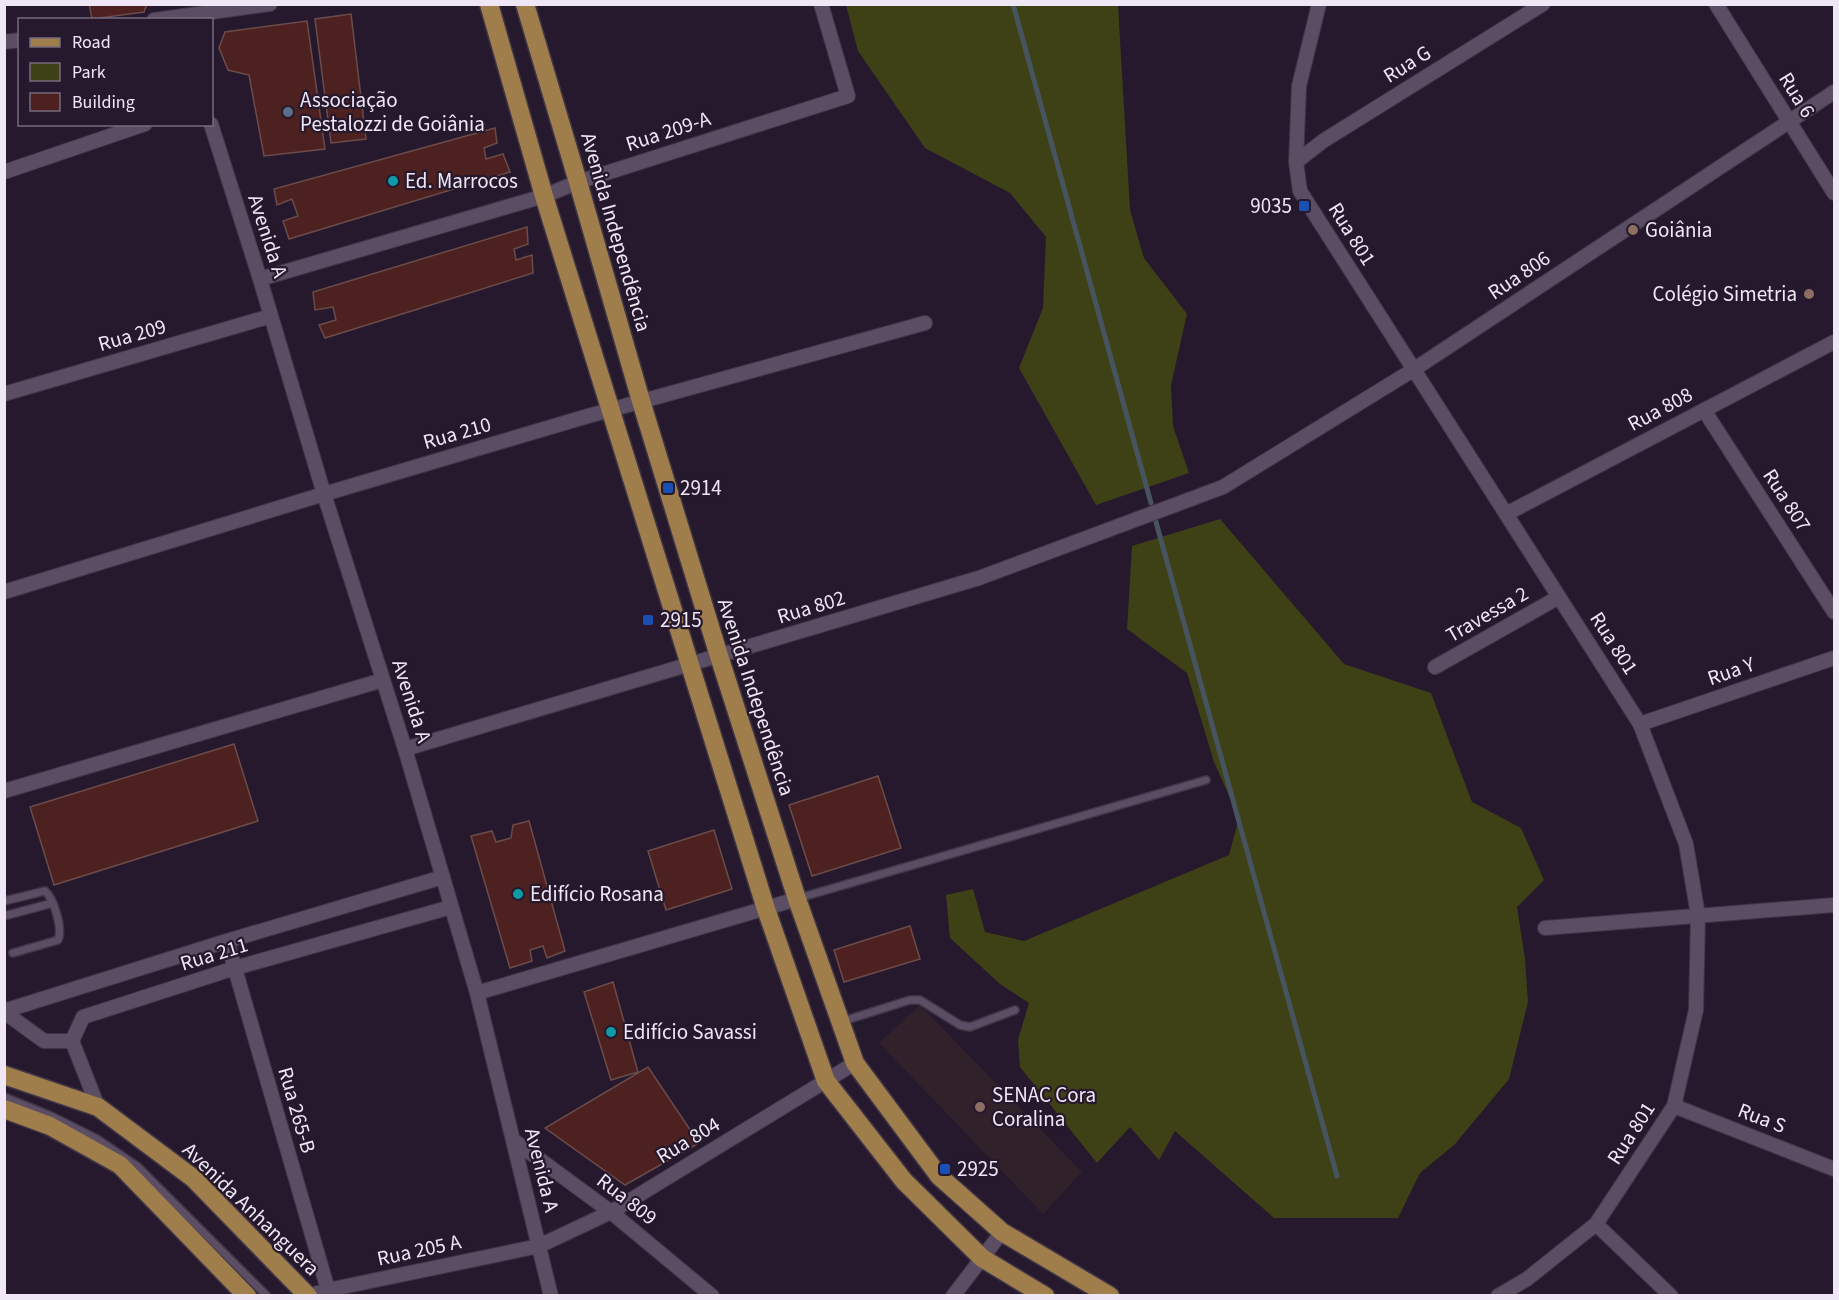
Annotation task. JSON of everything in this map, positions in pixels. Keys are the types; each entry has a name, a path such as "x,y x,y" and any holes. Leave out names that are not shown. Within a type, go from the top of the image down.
{"main road":[{"path":"489,4 544,196 766,909 826,1081 904,1181 982,1258 1045,1296"},
{"name":"Avenida Independência","path":"525,4 641,401 719,656 797,899 855,1063 939,1176 1002,1232 1110,1296"},
{"name":"Avenida Anhanguera","path":"4,1075 98,1107 193,1178 308,1296"},
{"path":"4,1109 50,1126 120,1166 244,1294"}],"street":[{"path":"173,14 270,4"},
{"name":"Rua 209-A","path":"260,279 544,196 578,182 848,96 821,4"},
{"name":"Rua 801","path":"1319,4 1299,86 1296,162 1300,191 1640,724 1686,844 1698,915 1696,1010 1674,1106 1596,1224 1527,1279 1498,1296"},
{"name":"Rua G","path":"1296,162 1323,141 1543,4"},
{"name":"Rua 6","path":"1716,4 1834,193"},
{"name":"Rua 806","path":"1222,487 1413,370 1834,92"},
{"path":"4,172 139,126"},
{"name":"Avenida A","path":"212,126 405,749 477,993 552,1296"},
{"name":"Rua 209","path":"4,394 271,316"},
{"name":"Rua 210","path":"4,592 324,494 641,401 925,323"},
{"name":"Rua 808","path":"1506,514 1834,342"},
{"name":"Rua 807","path":"1704,410 1834,612"},
{"name":"Rua 802","path":"405,749 979,578 1222,487"},
{"name":"Travessa 2","path":"1436,667 1559,597"},
{"name":"Rua Y","path":"1640,724 1834,658"},
{"path":"4,791 383,680"},
{"name":"Rua 211","path":"4,1011 227,941 442,878"},
{"path":"477,993 797,899"},
{"path":"1545,928 1834,905"},
{"name":"Rua 211","path":"72,1041 83,1017 235,968 451,907"},
{"name":"Rua 265-B","path":"227,941 328,1290"},
{"path":"4,1011 44,1041 72,1041 98,1107"},
{"name":"Rua 804","path":"539,1246 611,1212 855,1063"},
{"name":"Rua S","path":"1674,1106 1834,1169"},
{"name":"Rua 809","path":"513,1140 611,1212 712,1296"},
{"path":"1596,1224 1671,1296"},
{"path":"953,1296 1002,1232"},
{"name":"Rua 205 A","path":"308,1296 539,1246"}],"lane":[{"path":"797,899 1206,780"},
{"path":"4,901 45,891 53,903 60,932 58,940 13,952"},
{"path":"4,916 53,903"},
{"path":"840,1022 910,1000 920,1000 960,1025 970,1027 1015,1010"},
{"path":"4,1096 98,1139 138,1167 267,1296"}],"shaded area":[{"name":"SENAC Cora Coralina","path":"920,1005 1082,1172 1043,1214 879,1043"}],"green space":[{"path":"846,5 1118,5 1130,210 1144,258 1187,314 1171,385 1173,426 1189,473 1096,505 1019,368 1043,308 1046,237 1010,193 925,148 858,51"},
{"path":"1220,519 1344,664 1431,693 1472,802 1521,828 1544,880 1517,907 1525,959 1528,1002 1509,1079 1455,1144 1420,1173 1398,1218 1274,1218 1175,1131 1159,1160 1130,1127 1097,1163 1020,1067 1018,1040 1029,1003 1000,984 950,938 946,895 973,889 985,932 1024,941 1229,855 1239,818 1214,762 1187,673 1127,629 1132,546"}],"building":[{"path":"89,4 147,4 144,12 92,18"},
{"path":"351,14 366,139 331,143 315,19"},
{"name":"Associação Pestalozzi de Goiânia","path":"307,21 325,149 264,156 249,75 228,70 219,48 225,32"},
{"name":"Ed. Marrocos","path":"495,128 497,143 484,148 486,159 503,154 510,172 289,239 283,221 298,216 292,199 277,205 274,189"},
{"path":"527,227 528,244 514,249 516,260 532,255 533,273 325,338 319,325 336,320 333,307 315,310 313,292"},
{"path":"234,744 258,821 54,885 30,807"},
{"path":"878,776 901,848 812,876 789,805"},
{"name":"Edifício Rosana","path":"529,821 565,951 547,958 543,946 530,950 532,961 510,968 471,836 492,831 496,842 511,838 513,825"},
{"path":"714,830 732,889 666,910 648,851"},
{"path":"910,926 920,959 844,982 834,950"},
{"name":"Edifício Savassi","path":"613,982 638,1072 611,1080 584,992"},
{"path":"648,1067 699,1143 625,1185 545,1128"}],"waterway":[{"path":"1013,4 1151,503"},
{"path":"1156,522 1337,1176"}],"place":[{"name":"Associação Pestalozzi de Goiânia","path":"288,112"},
{"name":"Ed. Marrocos","path":"393,181"},
{"name":"9035","path":"1304,206"},
{"name":"Goiânia","path":"1633,230"},
{"name":"Colégio Simetria","path":"1809,294"},
{"name":"2914","path":"668,488"},
{"name":"2915","path":"648,620"},
{"name":"Edifício Rosana","path":"518,894"},
{"name":"Edifício Savassi","path":"611,1032"},
{"name":"SENAC Cora Coralina","path":"980,1107"},
{"name":"2925","path":"945,1169"}]}
